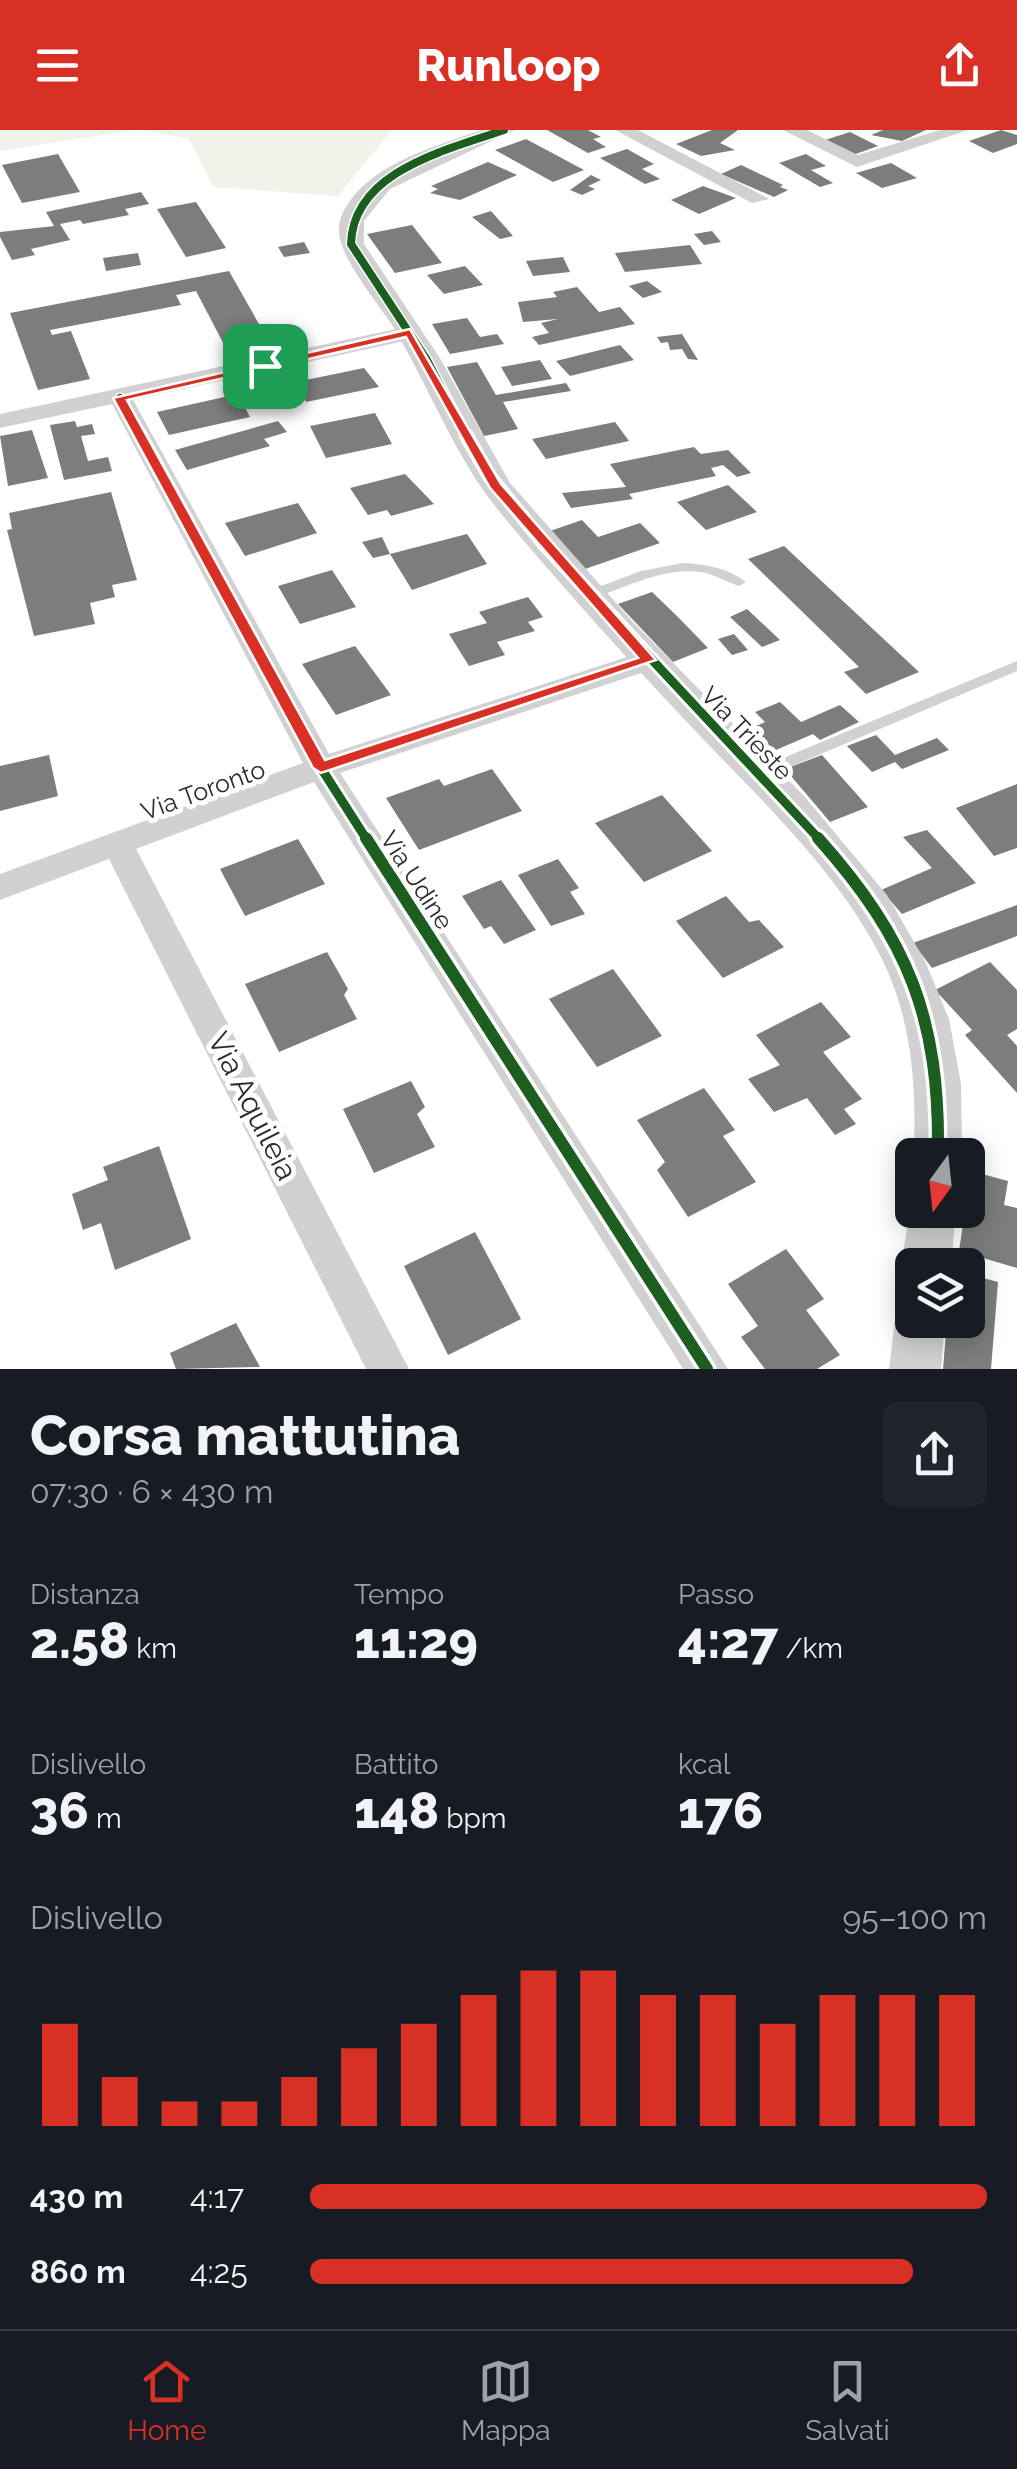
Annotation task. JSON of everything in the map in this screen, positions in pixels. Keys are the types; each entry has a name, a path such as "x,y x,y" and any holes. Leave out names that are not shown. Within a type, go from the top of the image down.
{"street":[{"name":"Via Trieste","path":"504,130 406,169 377,188 352,214 348,227 351,244 436,375 495,486 649,660 848,867 894,935 922,997 936,1051 942,1113 940,1138"},
{"path":"624,130 759,199"},
{"path":"792,130 857,162 959,130"},
{"path":"0,421 410,333"},
{"name":"Via Udine","path":"120,398 321,768 707,1369"},
{"name":"Via Toronto","path":"0,886 321,768 649,660"},
{"name":"Via Aquileia","path":"117,843 388,1369"},
{"path":"915,1369 918,1338"}],"lane":[{"path":"590,595 673,567 724,573 739,582"},
{"path":"759,774 1017,666"}],"shaded area":[{"path":"0,130 134,130 0,151"},
{"path":"145,130 392,130 338,196 213,187 189,139"}],"building":[{"path":"547,130 588,130 601,137 593,139 606,147 588,153"},
{"path":"712,130 738,130 720,143 735,150 701,156 676,144"},
{"path":"883,130 926,130 902,141 871,135"},
{"path":"1001,130 1017,135 1017,144 993,153 969,141"},
{"path":"850,132 878,146 853,155 825,140"},
{"path":"526,139 584,170 553,182 495,150"},
{"path":"627,149 654,164 642,169 660,179 645,184 600,158"},
{"path":"58,154 80,192 22,203 2,165"},
{"path":"806,154 826,166 811,170 833,183 820,187 779,163"},
{"path":"488,162 517,175 460,200 430,193 438,189 431,186"},
{"path":"891,163 917,178 882,188 856,173"},
{"path":"741,165 788,190 774,197 721,174"},
{"path":"591,175 601,180 588,186 595,189 582,195 570,190"},
{"path":"703,186 736,198 699,214 671,200"},
{"path":"141,192 149,204 125,209 129,215 60,224 70,240 31,249 35,255 12,260 0,237 0,232 54,226 46,212"},
{"path":"196,202 226,248 186,257 157,209"},
{"path":"491,211 513,236 500,239 472,217"},
{"path":"412,225 442,263 395,273 367,234"},
{"path":"712,231 721,242 704,245 694,234"},
{"path":"304,242 310,253 284,257 278,247"},
{"path":"690,245 702,264 625,272 615,253"},
{"path":"138,253 141,265 106,271 103,258"},
{"path":"563,257 570,272 533,276 526,261"},
{"path":"465,266 483,285 444,294 427,275"},
{"path":"229,271 273,349 231,358 196,291 176,295 181,305 50,330 52,335 71,331 90,379 38,390 10,313"},
{"path":"647,281 662,292 643,298 629,286"},
{"path":"577,287 599,312 620,307 635,324 539,345 532,337 549,333 541,323 558,319 523,322 518,302 557,297 553,292"},
{"path":"467,318 480,337 497,334 504,344 450,354 432,324"},
{"path":"682,334 698,360 688,359 682,349 670,350 668,342 661,343 657,337"},
{"path":"620,345 634,360 570,376 556,361"},
{"path":"540,360 552,379 512,386 501,367"},
{"path":"477,362 496,395 566,383 571,391 503,402 518,429 484,436 447,367"},
{"path":"364,368 379,387 306,402 296,382"},
{"path":"238,394 250,417 169,435 157,412"},
{"path":"375,413 392,444 326,458 310,426"},
{"path":"75,421 77,427 92,424 95,434 81,436 88,461 108,457 112,471 64,480 50,425"},
{"path":"278,421 287,432 264,439 270,446 187,470 175,450"},
{"path":"615,422 629,441 546,459 532,439"},
{"path":"32,430 48,478 8,486 0,436"},
{"path":"694,447 701,454 728,450 751,473 737,477 723,465 711,468 716,476 629,494 633,499 571,508 562,493 626,487 610,464"},
{"path":"405,474 434,504 391,516 387,510 368,515 350,488"},
{"path":"728,485 757,512 706,530 677,502"},
{"path":"111,492 137,580 112,585 115,597 90,603 95,624 34,636 7,530 12,529 9,513"},
{"path":"298,503 317,533 245,556 225,523"},
{"path":"582,520 598,537 640,523 660,543 585,569 550,531"},
{"path":"467,534 487,564 412,590 390,554"},
{"path":"382,537 390,554 373,558 362,542"},
{"path":"784,546 919,672 866,694 844,672 859,667 748,559"},
{"path":"332,570 356,607 300,624 278,586"},
{"path":"652,592 708,648 673,662 618,604"},
{"path":"528,597 543,617 528,622 535,631 497,642 505,655 469,666 449,634 487,623 479,612"},
{"path":"747,609 780,640 762,647 730,617"},
{"path":"734,634 748,650 732,655 718,639"},
{"path":"355,646 391,695 336,715 302,664"},
{"path":"780,702 801,722 840,705 859,722 820,740 813,734 769,753 747,730 765,722 755,712"},
{"path":"876,735 895,755 937,738 949,750 902,769 895,762 872,772 847,746"},
{"path":"49,755 58,796 0,811 0,766"},
{"path":"822,755 868,807 830,822 785,769"},
{"path":"492,769 522,811 419,850 386,798 439,779 444,786"},
{"path":"1017,784 1017,848 994,856 956,808"},
{"path":"662,795 712,851 644,882 595,823"},
{"path":"927,830 976,883 902,914 881,890 932,868 903,837"},
{"path":"298,839 325,884 245,916 220,869"},
{"path":"558,859 579,888 570,892 585,914 551,926 518,875"},
{"path":"501,880 536,930 504,944 491,926 484,929 462,896"},
{"path":"726,896 749,922 759,920 784,947 723,978 676,921"},
{"path":"1017,905 1017,936 932,968 913,943"},
{"path":"327,952 348,989 344,995 357,1019 279,1052 245,984"},
{"path":"990,962 1017,990 1017,1029 1007,1035 1017,1046 1017,1093 965,1035 972,1030 935,990"},
{"path":"613,969 662,1036 597,1067 549,999"},
{"path":"821,1002 851,1037 823,1052 862,1099 844,1109 856,1124 835,1135 807,1098 774,1112 748,1079 780,1065 756,1035"},
{"path":"411,1081 425,1107 417,1114 435,1147 374,1173 343,1109"},
{"path":"704,1088 735,1130 723,1136 756,1182 688,1217 657,1170 665,1162 637,1120"},
{"path":"159,1146 191,1239 115,1270 101,1223 83,1230 72,1194 108,1180 103,1167"},
{"path":"985,1175 1008,1181 1004,1205 1017,1208 1017,1268 985,1259 985,1248 959,1248 962,1228 985,1228"},
{"path":"475,1232 521,1319 448,1355 404,1266"},
{"path":"786,1249 824,1299 806,1310 840,1355 817,1369 765,1369 741,1337 758,1326 728,1284"},
{"path":"985,1279 998,1282 991,1369 943,1369 946,1338 985,1338"},
{"path":"236,1323 260,1367 176,1369 170,1353"}],"cycle path":[{"path":"504,130 432,157 381,184 363,202 352,221 351,244 427,360 481,464 499,490 620,629 790,806 872,906 904,961 927,1019 939,1084 938,1138"},
{"path":"120,398 321,768 707,1369"}],"route":[{"path":"410,333 495,486 649,660 321,768 120,398 265,366 410,333"}]}
